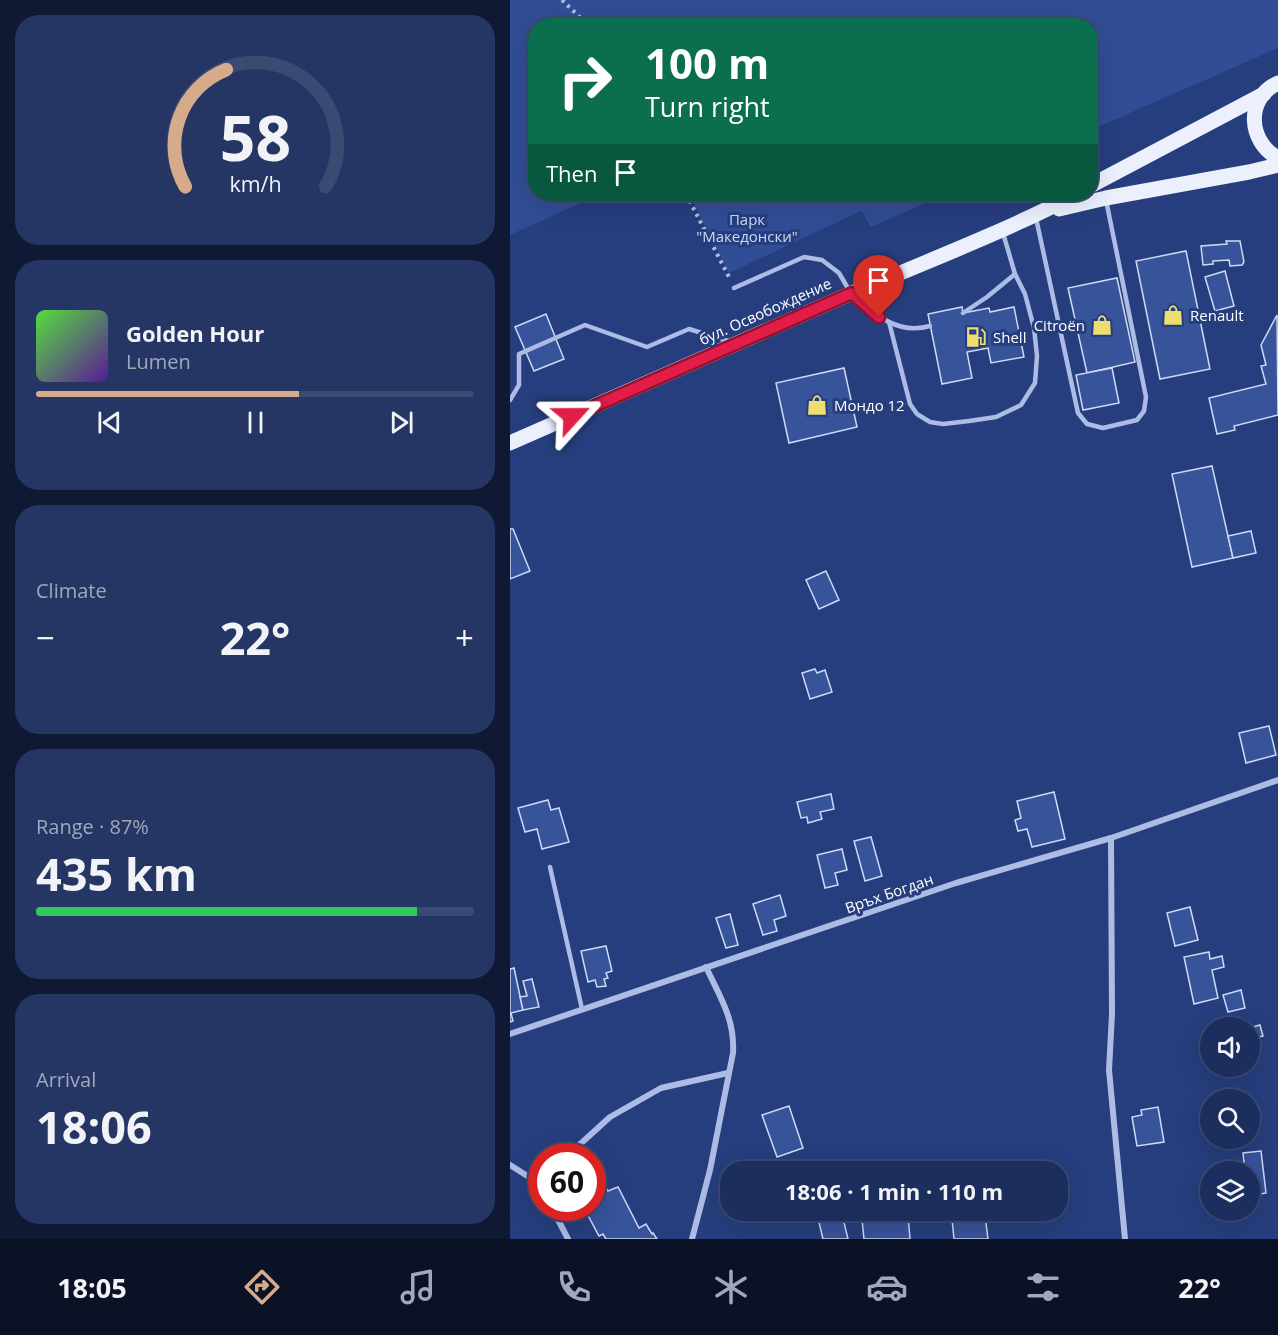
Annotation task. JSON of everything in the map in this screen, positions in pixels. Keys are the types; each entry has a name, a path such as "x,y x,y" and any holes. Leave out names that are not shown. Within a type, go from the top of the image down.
{"main road":[{"path":"1098,182 1264,94 1278,83"},
{"path":"1264,94 1256,106 1254,121 1256,136 1264,148 1278,158"},
{"name":"бул. Освобождение","path":"1098,200 1278,165"},
{"name":"бул. Освобождение","path":"510,443 1002,230 1063,201"},
{"name":"бул. Освобождение","path":"1036,215 1094,201"}],"street":[{"name":"Връх Богдан","path":"510,1034 956,883 1111,838 1278,780"},
{"path":"1111,838 1112,1014 1109,1070 1125,1239"},
{"path":"692,1239 710,1170 733,1053 734,1037 729,1015 706,968"},
{"path":"581,1143 610,1117 661,1088 728,1073"},
{"path":"510,1165 528,1177"},
{"path":"559,1221 568,1239"}],"lane":[{"path":"1036,215 1078,413 1088,424 1103,428 1137,420 1144,411 1146,398 1106,198"},
{"path":"889,322 910,404 917,414 930,422 943,424 996,417 1021,405 1035,383 1037,356 1034,328 1025,294 1015,274 1002,230"},
{"path":"734,288 804,257 822,260 839,273 852,293 879,317 906,328 930,326"},
{"path":"963,313 1015,274"},
{"path":"510,400 519,385 519,354 585,325 647,347 689,329 736,344"},
{"path":"550,867 582,1009"}],"path":[{"path":"562,0 581,18"},
{"path":"690,201 734,288"}],"green space":[{"path":"510,0 1278,0 1278,48 1098,127 1098,18 528,18 528,201 585,201 510,235"},
{"name":"Парк \"Македонски\"","path":"693,201 930,201 871,227 861,211 729,273"}],"building":[{"path":"1226,241 1240,241 1244,262 1242,265 1230,266 1229,260 1213,261 1213,264 1203,265 1201,246 1227,244"},
{"name":"Renault","path":"1186,251 1210,369 1160,379 1136,261"},
{"path":"1225,271 1234,306 1215,311 1205,277"},
{"name":"Citroën","path":"1117,278 1135,362 1087,373 1068,288"},
{"name":"Shell","path":"962,307 963,313 989,308 990,312 1014,307 1024,357 991,363 988,348 967,352 972,378 942,384 928,314"},
{"path":"546,314 564,359 534,371 515,327"},
{"path":"1277,315 1278,415 1234,426 1235,430 1217,434 1209,398 1266,384 1261,366 1266,365 1261,345"},
{"name":"Мондо 12","path":"844,368 857,427 789,443 776,383"},
{"path":"1112,368 1119,403 1083,410 1076,375"},
{"path":"1212,466 1233,558 1192,567 1172,474"},
{"path":"510,529 513,529 530,571 510,579"},
{"path":"1251,531 1256,553 1233,558 1228,536"},
{"path":"826,571 839,600 819,609 806,580"},
{"path":"815,669 817,673 825,670 832,692 810,699 802,673"},
{"path":"1269,726 1276,755 1246,763 1239,733"},
{"path":"1054,792 1065,839 1032,847 1027,829 1018,831 1015,820 1021,818 1017,801"},
{"path":"831,794 834,809 820,812 822,819 808,823 807,817 801,818 797,802"},
{"path":"548,800 551,810 559,808 569,842 542,849 537,829 525,832 518,808"},
{"path":"871,837 882,876 865,881 854,841"},
{"path":"842,849 847,870 835,873 838,885 825,888 817,855"},
{"path":"780,895 786,916 774,920 777,931 763,935 753,904"},
{"path":"1190,907 1198,940 1175,946 1167,913"},
{"path":"730,914 738,945 726,948 716,918"},
{"path":"606,946 612,971 606,973 608,978 604,979 606,986 597,987 595,980 588,982 581,951"},
{"path":"1209,952 1210,959 1222,956 1224,967 1212,970 1218,998 1194,1004 1184,957"},
{"path":"514,968 523,1010 511,1013 513,1021 510,1022 510,969"},
{"path":"532,979 539,1007 523,1010 520,997 527,996 523,981"},
{"path":"1241,990 1245,1008 1228,1012 1223,995"},
{"path":"789,1106 803,1148 777,1157 762,1115"},
{"path":"1158,1107 1164,1142 1137,1146 1132,1117 1142,1115 1141,1110"},
{"path":"1261,1151 1266,1193 1260,1194 1260,1161 1244,1161 1243,1153"},
{"path":"606,1187 608,1191 618,1187 639,1228 646,1224 657,1239 606,1239 603,1234 599,1236 591,1221 606,1221"},
{"path":"819,1221 844,1221 848,1239 823,1239"},
{"path":"862,1221 908,1221 910,1239 864,1239"},
{"path":"952,1221 986,1221 988,1239 954,1239"}],"place":[{"name":"Renault","path":"1173,315"},
{"name":"Citroën","path":"1102,325"},
{"name":"Shell","path":"976,337"},
{"name":"Мондо 12","path":"817,405"}],"route":[{"path":"572,416 852,293 879,317"}]}
